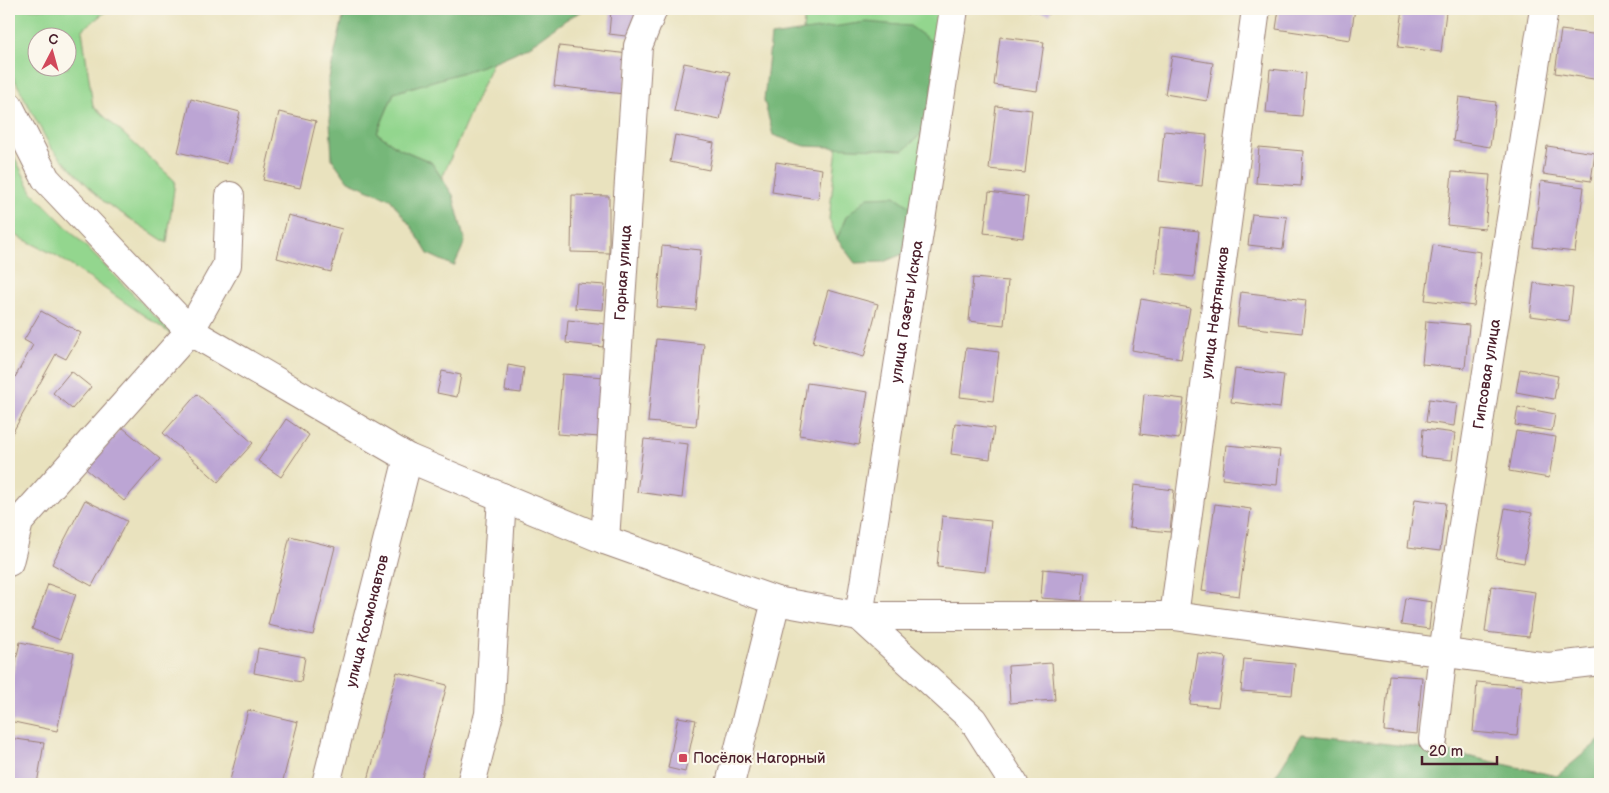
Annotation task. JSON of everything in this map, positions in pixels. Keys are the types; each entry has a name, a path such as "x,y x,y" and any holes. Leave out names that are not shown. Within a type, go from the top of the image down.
{"street":[{"name":"Горная улица","path":"605,540 638,46 653,9"},
{"name":"улица Газеты Искра","path":"859,616 954,9"},
{"name":"улица Нефтяников","path":"1174,616 1256,9"},
{"name":"Гипсовая улица","path":"1433,740 1443,652 1544,9"},
{"path":"9,106 46,180 190,331 408,458 605,540 776,601 859,616 1174,616 1549,666 1600,661"},
{"path":"9,562 19,522 190,331 226,265 230,196"},
{"name":"улица Космонавтов","path":"326,784 408,458"},
{"path":"472,784 490,714 502,497"},
{"path":"730,784 776,601"},
{"path":"859,616 973,720 1014,784"}],"green space":[{"path":"9,9 109,9 82,30 93,106 175,181 167,243 103,201 51,148 9,69"},
{"path":"345,9 589,9 565,20 530,45 498,60 394,93 377,133 398,148 431,162 453,195 465,242 454,266 428,254 413,229 390,199 348,181 332,159 328,82"},
{"path":"805,9 942,9 938,46 803,31"},
{"path":"866,22 910,26 938,46 927,128 904,150 805,146 773,135 764,100 771,36"},
{"path":"493,61 442,178 431,162 398,148 377,133 394,93"},
{"path":"927,128 912,208 846,217 837,239 829,219 837,147 904,150"},
{"path":"9,146 32,192 174,336 57,256 9,232"},
{"path":"895,196 912,208 903,254 883,262 855,263 837,239 846,217 868,197"},
{"path":"1302,734 1440,750 1557,776 1600,740 1600,784 1270,784"}],"building":[{"path":"1018,9 1051,9 1050,14"},
{"path":"1279,9 1355,9 1350,40 1276,29"},
{"path":"1403,9 1446,12 1441,52 1398,47"},
{"path":"611,10 637,12 634,37 609,34"},
{"path":"1561,30 1600,35 1600,80 1555,73"},
{"path":"1000,37 1044,42 1037,91 994,85"},
{"path":"559,46 629,54 624,94 554,86"},
{"path":"1172,56 1213,63 1207,101 1165,94"},
{"path":"684,63 730,72 720,120 674,111"},
{"path":"1270,69 1306,73 1302,116 1266,113"},
{"path":"1459,97 1496,102 1490,147 1453,141"},
{"path":"191,99 240,112 227,164 178,152"},
{"path":"996,106 1032,110 1025,173 989,169"},
{"path":"279,112 316,121 300,188 263,180"},
{"path":"1164,131 1207,135 1202,186 1159,181"},
{"path":"675,135 714,143 709,170 670,162"},
{"path":"1547,146 1595,153 1591,181 1543,174"},
{"path":"1259,147 1303,151 1301,186 1256,183"},
{"path":"776,162 822,169 818,199 772,192"},
{"path":"1452,172 1490,175 1485,229 1447,225"},
{"path":"1541,181 1584,187 1575,252 1533,247"},
{"path":"989,192 1028,197 1023,238 984,233"},
{"path":"572,195 609,196 609,253 571,252"},
{"path":"1252,214 1287,217 1283,249 1248,245"},
{"path":"288,215 342,229 331,272 277,258"},
{"path":"1160,227 1199,231 1194,277 1155,273"},
{"path":"1433,245 1481,252 1474,306 1425,300"},
{"path":"662,246 701,250 696,310 657,307"},
{"path":"973,278 1008,281 1004,325 969,321"},
{"path":"577,283 605,285 603,310 575,308"},
{"path":"1534,283 1573,288 1569,321 1530,316"},
{"path":"828,290 878,304 864,357 813,342"},
{"path":"1241,292 1306,300 1302,333 1237,326"},
{"path":"1141,299 1190,308 1181,359 1132,350"},
{"path":"41,311 81,333 66,359 56,354 9,439 9,388 33,345 24,340"},
{"path":"568,320 606,324 603,347 566,343"},
{"path":"1426,321 1469,325 1465,368 1422,364"},
{"path":"656,339 704,344 696,426 648,422"},
{"path":"966,348 999,352 993,401 960,397"},
{"path":"508,365 524,368 521,393 505,391"},
{"path":"1235,369 1284,375 1280,408 1231,402"},
{"path":"1520,369 1558,376 1554,399 1516,392"},
{"path":"71,371 91,387 72,409 53,393"},
{"path":"442,371 461,375 457,397 437,393"},
{"path":"562,374 605,377 600,437 557,434"},
{"path":"807,383 868,392 859,445 799,435"},
{"path":"197,394 253,443 218,482 163,433"},
{"path":"1144,394 1184,399 1179,439 1140,434"},
{"path":"1429,399 1457,403 1454,426 1426,422"},
{"path":"1518,407 1555,414 1552,431 1515,425"},
{"path":"286,419 309,435 281,477 258,461"},
{"path":"955,423 994,428 990,459 951,454"},
{"path":"122,427 160,459 124,501 86,469"},
{"path":"1423,429 1455,433 1452,460 1421,457"},
{"path":"1516,431 1556,437 1549,478 1509,471"},
{"path":"644,439 688,444 682,498 637,492"},
{"path":"1226,445 1280,450 1277,485 1222,479"},
{"path":"1134,485 1174,490 1170,532 1129,528"},
{"path":"1415,499 1446,503 1440,551 1408,547"},
{"path":"85,500 127,521 92,586 52,564"},
{"path":"1215,504 1251,509 1239,596 1202,591"},
{"path":"1505,508 1532,513 1524,563 1496,558"},
{"path":"942,516 991,521 985,572 937,567"},
{"path":"290,536 335,547 313,635 268,625"},
{"path":"1043,569 1085,573 1082,601 1041,598"},
{"path":"48,584 76,594 60,640 32,629"},
{"path":"1491,586 1535,592 1529,637 1485,632"},
{"path":"1405,598 1432,602 1429,629 1401,625"},
{"path":"20,642 74,653 57,731 9,721 9,692"},
{"path":"258,648 305,657 301,682 254,673"},
{"path":"1198,653 1226,657 1218,707 1190,704"},
{"path":"1244,659 1295,664 1292,695 1241,691"},
{"path":"1052,663 1055,700 1010,703 1008,666"},
{"path":"397,672 447,685 420,784 367,784"},
{"path":"1389,675 1422,677 1417,734 1384,731"},
{"path":"1477,682 1522,686 1517,736 1473,732"},
{"path":"248,710 298,722 282,784 229,784"},
{"path":"678,717 696,720 685,772 668,768"},
{"path":"9,738 44,743 37,784 9,784"}],"place":[{"name":"Посёлок Нагорный","path":"683,758"}]}
